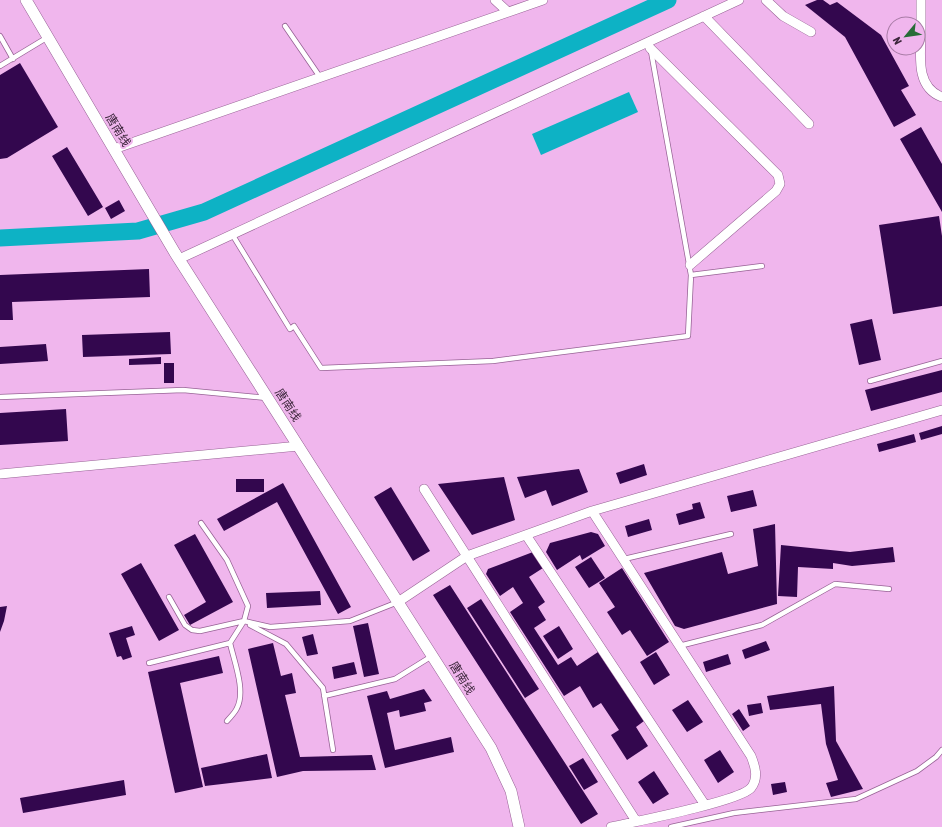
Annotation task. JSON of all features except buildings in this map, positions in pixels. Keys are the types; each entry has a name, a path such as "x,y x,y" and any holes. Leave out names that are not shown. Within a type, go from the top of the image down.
{"street":[{"name":"唐南线","path":"26,0 177,256 491,748 511,791 519,827"},
{"path":"495,0 508,12"},
{"path":"114,149 543,0"},
{"path":"766,0 783,16 811,32"},
{"path":"921,0 920,66 927,86 934,94 942,97"},
{"path":"177,256 232,234 650,45 735,1"},
{"path":"704,16 809,124"},
{"path":"650,45 778,176 780,184 776,191 690,265"},
{"path":"398,602 467,556 592,510 942,410"},
{"path":"0,474 299,446"},
{"path":"424,489 636,821"},
{"path":"592,510 751,756 756,768 756,779 751,788 740,795 705,805 611,827"},
{"path":"526,535 705,805"}],"lane":[{"path":"285,26 320,77"},
{"path":"0,36 13,58"},
{"path":"0,66 48,37"},
{"path":"232,234 290,329 294,326 321,368 493,362 688,336 692,275 650,45"},
{"path":"692,275 762,266"},
{"path":"870,381 942,361"},
{"path":"0,397 183,390 268,398"},
{"path":"148,663 230,643 244,621 248,606 227,560 201,523"},
{"path":"624,559 731,534"},
{"path":"679,646 762,625 835,584 889,589"},
{"path":"169,596 185,625 192,630 200,631 244,621 270,627 350,621 398,602"},
{"path":"244,621 286,644 323,688 333,750"},
{"path":"227,721 237,708 240,692 239,679 230,643"},
{"path":"324,696 395,679 432,656"},
{"path":"671,827 734,813 856,799 917,771 936,757 942,750"}],"shaded area":[{"path":"629,92 638,112 541,155 532,134"}],"waterway":[{"path":"0,238 138,231 204,212 668,0"}]}
